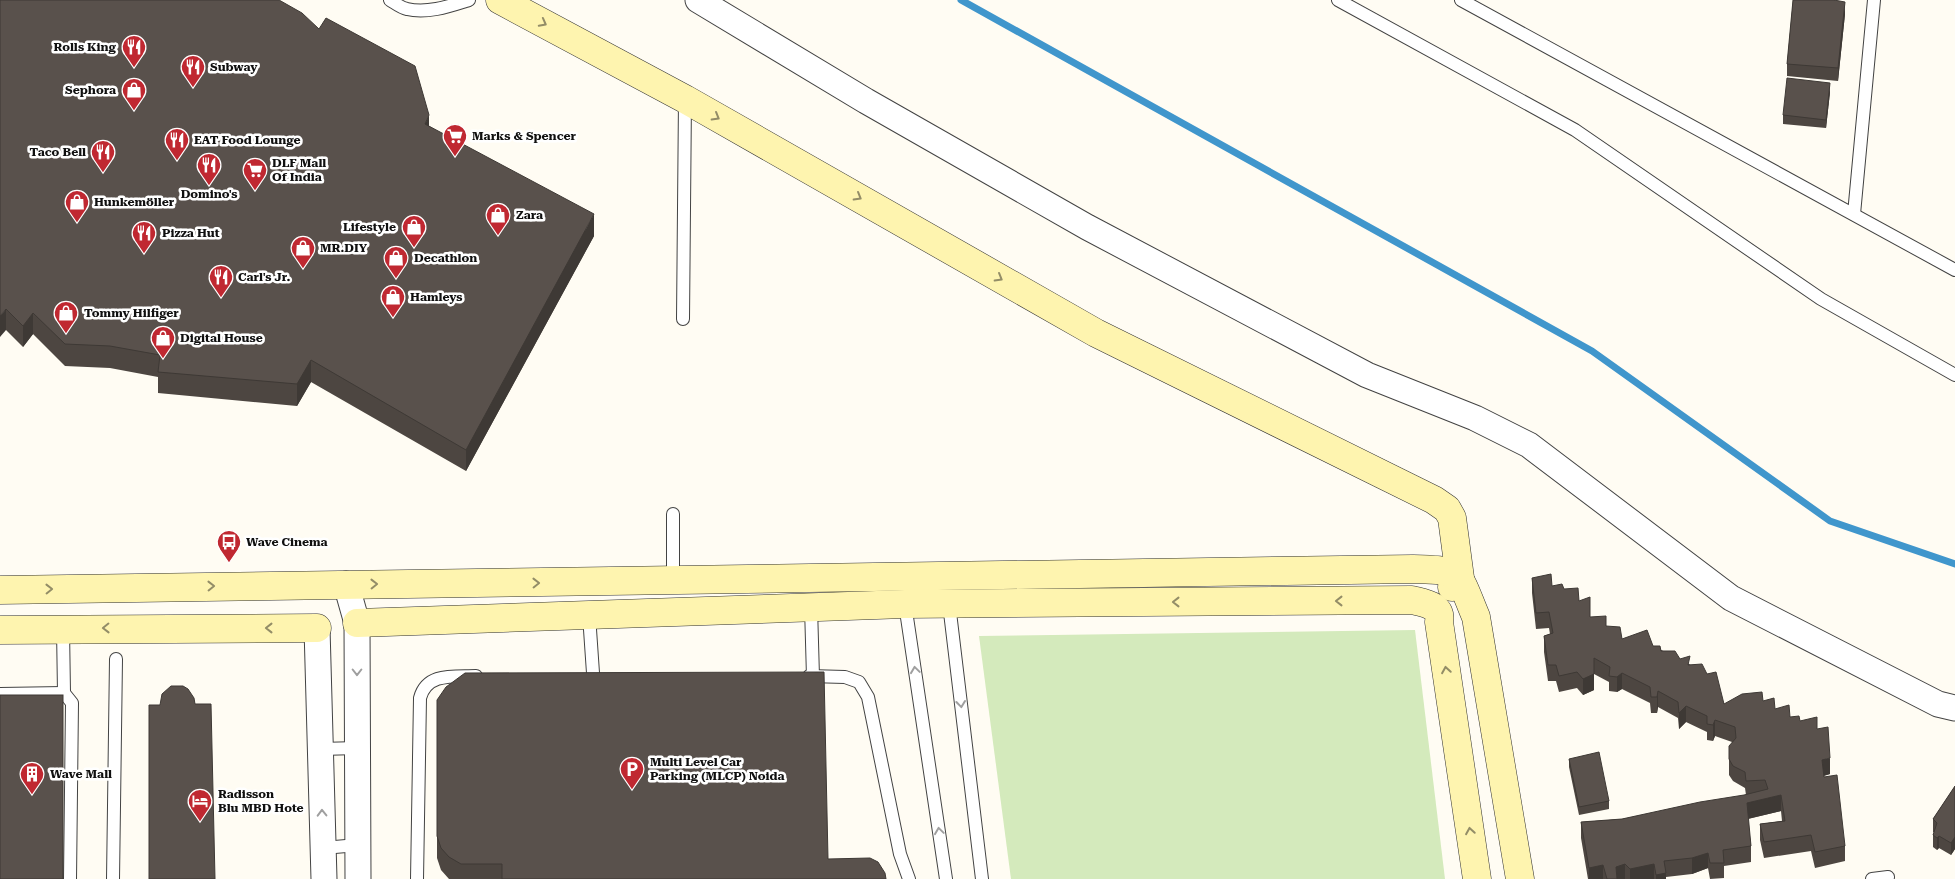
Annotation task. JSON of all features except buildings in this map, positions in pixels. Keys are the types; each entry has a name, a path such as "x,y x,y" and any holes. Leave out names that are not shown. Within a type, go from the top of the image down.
{"street":[{"path":"500,0 684,99 1096,333 1434,500 1447,509 1452,518 1460,578 1476,617 1520,879"},
{"path":"698,0 866,101 1096,231 1366,375 1475,418 1529,445 1731,598 1938,704 1955,708"},
{"path":"0,590 1413,568 1452,572 1460,578"},
{"path":"1434,606 1460,578"},
{"path":"346,584 357,623 358,879"},
{"path":"357,623 905,604 1412,600 1434,606 1439,612 1440,631 1478,879"},
{"path":"0,630 317,628 324,879"}],"lane":[{"path":"390,0 406,9 426,11 469,0"},
{"path":"1338,0 1575,130 1821,299 1955,375"},
{"path":"1461,0 1955,270"},
{"path":"1854,214 1874,0"},
{"path":"682,319 684,99"},
{"path":"673,514 673,581"},
{"path":"905,604 946,879"},
{"path":"949,604 982,879"},
{"path":"812,607 813,676"},
{"path":"589,615 593,673"},
{"path":"63,629 64,693 72,703 70,879"},
{"path":"112,879 116,660"},
{"path":"417,879 420,698 422,688 432,680 443,678 490,676"},
{"path":"794,676 845,677 859,682 868,697 900,854 909,879"},
{"path":"0,694 64,693"},
{"path":"320,749 358,748"},
{"path":"323,848 358,845"},
{"path":"1872,879 1888,877"}],"green space":[{"path":"1415,630 1445,879 1011,879 979,636"}],"waterway":[{"path":"961,0 1592,351 1830,521 1955,564"}],"place":[{"name":"Rolls King","path":"134,68"},
{"name":"Subway","path":"193,88"},
{"name":"Sephora","path":"134,111"},
{"name":"Marks & Spencer","path":"455,157"},
{"name":"EAT Food Lounge","path":"177,161"},
{"name":"Taco Bell","path":"103,173"},
{"name":"Domino's","path":"209,186"},
{"name":"DLF Mall Of India","path":"255,191"},
{"name":"Hunkemöller","path":"77,223"},
{"name":"Zara","path":"498,236"},
{"name":"Lifestyle","path":"414,248"},
{"name":"Pizza Hut","path":"144,254"},
{"name":"MR.DIY","path":"303,269"},
{"name":"Decathlon","path":"396,279"},
{"name":"Carl's Jr.","path":"221,298"},
{"name":"Hamleys","path":"393,318"},
{"name":"Tommy Hilfiger","path":"66,334"},
{"name":"Digital House","path":"163,359"},
{"name":"Wave Cinema","path":"229,563"},
{"name":"Multi Level Car Parking (MLCP) Noida","path":"632,790"},
{"name":"Wave Mall","path":"32,795"},
{"name":"Radisson Blu MBD Hote","path":"200,822"}]}
